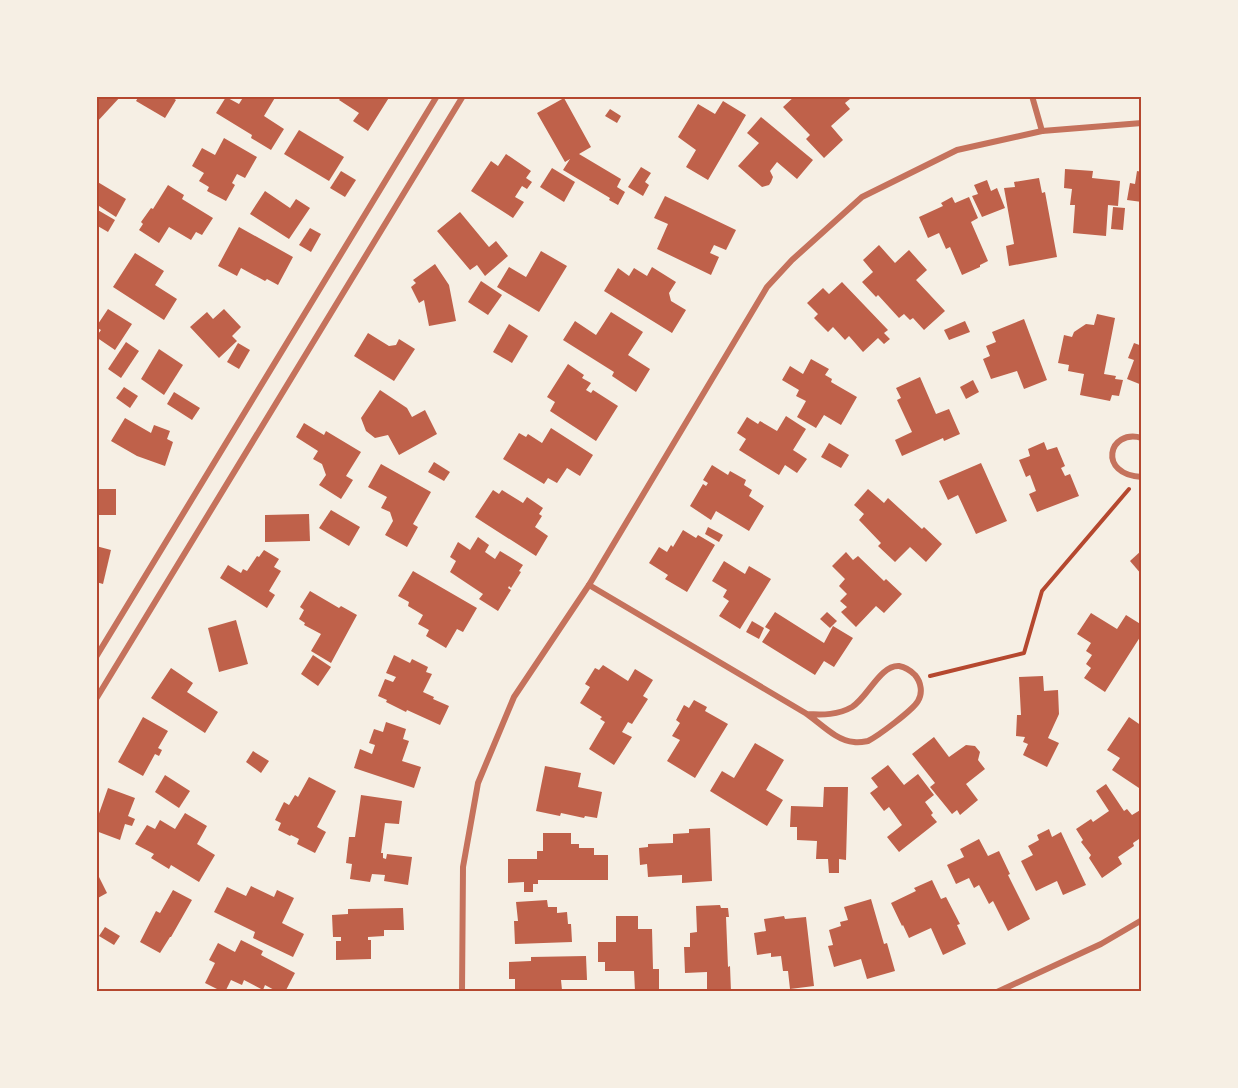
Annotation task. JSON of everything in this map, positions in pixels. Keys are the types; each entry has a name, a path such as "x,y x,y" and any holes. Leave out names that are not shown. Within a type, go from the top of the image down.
{"street":[{"path":"96,657 437,96"},
{"path":"96,699 463,96"},
{"path":"1032,96 1042,130"},
{"path":"462,992 463,867 478,783 514,696 589,585 767,287 792,260 862,197 957,150 1042,130 1142,123"},
{"path":"1141,477 1126,474 1117,468 1112,453 1114,446 1124,438 1135,436 1142,438"},
{"path":"589,585 851,742 864,742 884,731 918,701 921,689 914,674 899,666 888,668 852,707 832,714 807,714"},
{"path":"997,992 1101,944 1142,920"}],"path":[{"path":"917,679 1024,653 1042,591 1141,477"}],"building":[{"path":"96,96 121,96 96,123"},
{"path":"139,96 170,96 176,100 165,118 136,101"},
{"path":"244,96 276,96 264,116 284,129 271,150 251,138 252,135 216,113 226,97 239,104"},
{"path":"342,96 390,96 368,131 353,121 359,113 339,100"},
{"path":"795,96 847,96 850,99 845,103 850,109 831,126 843,140 824,158 806,139 810,135 783,107"},
{"path":"564,98 591,147 579,154 621,179 617,187 625,192 618,205 563,170 570,159 565,162 537,113"},
{"path":"723,101 746,115 708,180 686,167 696,150 678,137 698,104 715,114"},
{"path":"610,109 621,116 617,123 605,116"},
{"path":"761,117 813,160 797,179 777,162 770,171 773,177 771,182 762,187 738,166 759,143 747,133"},
{"path":"299,130 344,157 329,181 284,154"},
{"path":"224,138 257,157 245,178 237,174 232,183 235,185 226,201 207,191 209,187 199,181 204,173 192,166 202,148 215,155"},
{"path":"506,154 531,171 526,178 532,182 527,189 522,186 515,197 524,202 513,218 471,191 491,161 498,166"},
{"path":"641,167 651,173 645,182 649,185 643,196 628,187"},
{"path":"552,168 575,182 564,202 540,187"},
{"path":"1065,169 1093,171 1092,178 1120,181 1118,206 1108,205 1106,236 1073,233 1075,205 1070,205 1072,189 1064,188"},
{"path":"341,171 356,180 345,197 330,188"},
{"path":"1137,171 1142,172 1142,202 1127,200 1130,183 1135,184"},
{"path":"1039,178 1042,193 1045,192 1057,257 1009,266 1006,246 1014,244 1004,188 1015,187 1014,182"},
{"path":"987,180 991,191 997,188 1005,208 982,217 972,196 978,194 974,185"},
{"path":"96,181 126,199 116,217 96,204"},
{"path":"168,185 184,195 182,199 213,218 202,235 196,232 191,240 169,227 159,243 139,230 143,224 141,222 151,208 153,209"},
{"path":"265,191 290,208 296,199 310,208 289,239 250,214"},
{"path":"665,196 736,230 726,250 714,245 710,253 719,257 711,275 657,249 668,224 654,218"},
{"path":"952,197 955,203 969,197 978,218 971,222 988,261 962,275 950,247 946,249 939,233 928,238 919,217 943,206 941,203"},
{"path":"1113,207 1125,208 1123,230 1111,229"},
{"path":"96,209 115,220 108,232 96,225"},
{"path":"460,212 489,247 496,241 508,256 485,276 477,265 470,270 437,231"},
{"path":"239,227 293,257 278,285 241,268 237,276 218,266"},
{"path":"310,228 321,234 311,252 299,245"},
{"path":"879,245 895,263 909,250 927,270 916,280 945,311 924,330 913,318 910,320 904,314 899,318 878,295 876,297 862,282 873,272 863,260"},
{"path":"541,251 567,266 539,312 497,287 509,267 526,277"},
{"path":"135,253 164,271 155,285 177,299 164,320 113,287"},
{"path":"435,264 449,285 456,321 429,326 424,300 419,303 411,287 416,283 413,280"},
{"path":"652,267 676,282 669,293 671,301 686,310 672,333 604,291 618,268 629,276 634,268 647,276"},
{"path":"481,281 502,295 488,315 468,302"},
{"path":"842,282 888,330 884,333 890,339 884,344 878,338 863,352 849,336 845,340 833,327 828,332 814,318 818,314 807,303 823,288 829,294"},
{"path":"108,309 132,324 115,350 96,337 101,330 96,327"},
{"path":"224,309 241,327 232,336 237,341 219,358 190,327 207,312 213,319"},
{"path":"611,312 643,332 628,355 650,369 636,392 612,376 614,372 563,340 575,321 596,335"},
{"path":"1097,314 1115,318 1104,374 1123,380 1119,396 1112,395 1110,401 1080,395 1084,374 1068,371 1069,365 1058,363 1064,335 1072,337 1074,332 1086,324 1094,325"},
{"path":"1024,319 1047,380 1024,389 1017,371 991,379 983,359 990,356 986,346 996,342 992,332"},
{"path":"965,321 970,332 949,340 944,330"},
{"path":"509,324 528,336 512,363 493,352"},
{"path":"368,333 389,346 396,345 399,339 415,349 394,381 354,356"},
{"path":"126,342 139,351 121,378 108,369"},
{"path":"238,343 250,350 239,369 227,362"},
{"path":"1134,343 1142,346 1142,385 1127,379 1134,360 1128,358"},
{"path":"159,349 183,365 164,395 141,379"},
{"path":"811,359 829,369 825,375 832,379 831,382 857,397 841,425 824,415 816,428 797,417 806,401 796,396 799,390 782,380 790,366 803,374"},
{"path":"568,364 584,375 582,378 591,383 586,390 591,393 593,390 618,406 596,441 550,411 555,402 547,397"},
{"path":"920,377 936,414 949,409 960,434 944,441 943,438 902,456 895,440 912,432 897,400 901,398 896,388"},
{"path":"973,380 979,392 966,399 960,387"},
{"path":"124,387 138,396 130,408 116,398"},
{"path":"380,390 407,408 412,417 425,410 437,434 399,455 388,435 375,438 366,431 361,418"},
{"path":"174,392 200,408 192,420 167,404"},
{"path":"786,416 806,429 793,450 807,459 797,473 785,465 779,475 739,450 746,439 737,433 747,417 758,424 760,421 777,431"},
{"path":"125,418 151,433 154,425 170,431 167,439 173,442 165,466 137,456 111,441"},
{"path":"304,423 324,435 326,431 361,452 346,476 353,480 341,499 319,485 326,475 322,464 313,459 318,451 296,437"},
{"path":"551,428 593,455 580,476 567,468 557,483 548,478 544,484 503,459 519,433 526,437 528,434 542,443"},
{"path":"1044,442 1047,450 1057,447 1065,466 1061,468 1065,476 1070,474 1079,496 1037,512 1029,494 1036,491 1030,475 1026,477 1019,460 1030,456 1028,449"},
{"path":"829,443 849,455 841,468 821,457"},
{"path":"434,462 450,472 444,481 428,472"},
{"path":"981,463 1007,521 976,534 958,495 948,500 939,481"},
{"path":"381,464 431,492 413,524 418,527 407,547 385,535 393,521 390,512 381,508 387,497 368,487"},
{"path":"712,465 728,475 730,471 746,480 744,485 752,490 749,496 764,506 749,531 716,511 711,520 690,506 703,484 706,486 708,483 703,480"},
{"path":"96,487 116,489 116,515 96,515"},
{"path":"868,489 884,503 888,498 942,544 926,562 910,547 895,562 878,546 881,543 859,520 864,514 854,505"},
{"path":"493,490 499,494 502,490 523,503 527,497 543,508 539,514 542,516 535,527 548,536 536,556 475,517"},
{"path":"331,510 360,527 349,546 319,528"},
{"path":"309,514 310,541 265,542 265,515"},
{"path":"708,527 723,535 719,542 705,534"},
{"path":"683,530 696,538 698,535 715,545 687,592 665,579 668,575 649,563 659,547 667,552 671,545 673,547"},
{"path":"478,537 489,545 485,552 495,559 500,551 523,565 511,588 509,586 511,590 498,611 479,599 483,594 450,572 456,561 450,557 458,542 470,550"},
{"path":"96,546 111,550 103,584 96,582"},
{"path":"264,550 279,559 274,567 281,571 269,591 275,595 267,608 220,578 228,565 241,573 243,569 247,571"},
{"path":"1142,550 1142,575 1130,561"},
{"path":"846,552 853,560 858,556 884,581 886,579 902,594 884,613 876,606 856,627 841,612 847,607 840,601 847,594 839,586 845,579 832,566"},
{"path":"724,561 745,574 749,566 771,579 740,629 719,616 729,601 723,597 727,590 712,581"},
{"path":"413,571 477,608 463,632 457,629 446,648 426,636 429,630 418,624 423,615 408,606 409,602 398,596"},
{"path":"310,591 339,608 341,606 357,615 331,663 311,651 321,634 304,625 305,623 299,619 304,610 300,607"},
{"path":"775,612 824,643 833,626 853,638 834,667 824,661 815,675 762,642 770,630 765,627"},
{"path":"827,612 837,621 830,628 820,619"},
{"path":"1091,613 1117,629 1126,615 1142,625 1142,634 1105,692 1084,678 1091,668 1086,664 1092,655 1086,651 1091,643 1077,634"},
{"path":"236,620 248,664 219,672 208,628"},
{"path":"752,621 764,628 759,639 746,632"},
{"path":"313,655 331,667 318,686 301,674"},
{"path":"394,655 410,663 412,659 428,667 426,672 432,674 423,692 449,706 440,725 407,710 406,712 378,696 385,679 393,682 396,677 386,673"},
{"path":"603,665 628,681 635,669 653,680 643,696 648,699 632,724 628,722 622,732 632,737 614,765 589,749 605,722 600,719 602,717 580,703 590,687 585,684 595,668 599,670"},
{"path":"171,668 193,683 187,692 218,712 205,733 151,698"},
{"path":"1043,676 1044,691 1058,690 1059,714 1048,738 1059,743 1047,767 1023,755 1028,744 1023,742 1025,737 1016,736 1017,715 1021,715 1019,677"},
{"path":"694,700 707,707 705,711 728,724 695,778 667,761 680,740 672,736 680,723 676,720 684,705 689,708"},
{"path":"143,717 168,731 158,748 162,750 159,756 155,754 143,776 118,762"},
{"path":"1129,717 1142,726 1142,790 1112,770 1120,758 1107,750"},
{"path":"386,722 406,729 403,739 409,741 402,761 421,767 414,788 354,768 360,749 372,754 375,745 369,743 374,729 383,732"},
{"path":"934,737 949,757 966,745 975,746 980,752 978,760 985,769 966,784 978,800 960,815 957,810 952,814 930,787 935,783 912,754"},
{"path":"755,743 784,760 766,790 783,800 767,826 710,791 722,771 734,778"},
{"path":"253,751 269,761 261,773 246,762"},
{"path":"888,765 904,785 918,774 934,795 925,802 937,822 899,852 887,837 902,825 889,807 884,811 870,793 878,787 871,778"},
{"path":"545,766 581,773 578,787 602,792 597,818 561,813 560,816 536,811"},
{"path":"165,775 190,791 179,808 155,792"},
{"path":"309,777 336,791 317,827 326,832 315,853 297,844 299,839 278,830 281,823 275,820 284,802 289,805 295,795 298,797"},
{"path":"1106,784 1124,811 1127,809 1132,815 1142,809 1142,837 1118,857 1122,864 1102,878 1089,858 1091,855 1081,842 1083,840 1076,829 1091,819 1093,822 1109,811 1096,791"},
{"path":"824,787 848,787 846,860 839,859 839,873 829,873 828,859 816,859 817,841 797,840 797,827 790,827 791,806 823,807"},
{"path":"108,788 135,798 128,816 135,819 132,826 125,824 120,840 96,831 96,822"},
{"path":"361,795 402,801 399,824 385,823 381,853 386,859 387,854 412,857 408,885 384,881 385,875 372,874 370,882 350,879 352,864 346,863 349,837 355,837"},
{"path":"185,813 207,826 197,844 215,855 199,882 171,865 169,869 151,858 154,854 135,844 147,825 155,829 160,820 175,829"},
{"path":"710,828 712,881 682,883 682,875 648,877 647,864 640,865 639,848 648,847 648,844 673,843 673,834 689,833 689,829"},
{"path":"1049,829 1052,837 1061,832 1086,885 1063,895 1057,881 1036,891 1021,861 1033,855 1028,846 1039,840 1037,835"},
{"path":"543,833 571,833 571,844 579,844 579,848 594,848 594,855 608,855 608,880 538,880 538,884 533,884 533,892 524,892 524,882 508,883 508,859 537,859 537,851 543,851"},
{"path":"979,839 988,856 999,851 1030,919 1008,931 993,901 989,904 979,885 974,888 969,878 956,884 947,865 964,857 960,849"},
{"path":"96,871 107,893 96,899"},
{"path":"932,880 941,899 946,897 960,924 957,925 966,944 943,955 931,928 909,938 891,903 916,891 914,888"},
{"path":"251,886 274,897 277,890 294,898 282,923 304,934 293,957 253,938 255,932 214,912 227,887 246,896"},
{"path":"173,890 192,900 160,953 140,942 156,911 160,913"},
{"path":"871,899 884,944 887,943 895,971 867,979 861,959 834,967 828,946 833,945 829,930 841,926 840,922 848,920 844,907"},
{"path":"547,900 548,907 557,907 557,913 567,912 568,924 571,924 572,942 515,944 514,921 518,921 516,902"},
{"path":"720,905 721,908 728,908 729,917 726,917 731,992 707,992 707,972 685,973 684,947 690,947 690,933 697,932 696,906"},
{"path":"403,908 404,930 384,930 384,936 368,937 368,940 371,940 371,959 336,960 336,941 341,941 341,937 333,937 332,915 348,914 348,909"},
{"path":"616,916 638,916 638,929 652,929 653,969 659,969 659,991 635,991 634,971 605,971 605,962 598,962 598,942 616,942"},
{"path":"784,916 785,919 806,917 814,986 790,989 788,971 783,971 781,956 771,957 771,953 757,955 754,933 766,931 764,919"},
{"path":"105,927 120,936 114,945 99,936"},
{"path":"241,940 263,951 261,955 295,973 285,992 278,992 265,985 263,990 244,980 242,985 231,980 225,992 205,983 215,963 209,960 218,943 235,952"},
{"path":"586,956 587,980 561,980 562,990 515,992 515,979 509,979 509,962 531,961 531,957"}]}
